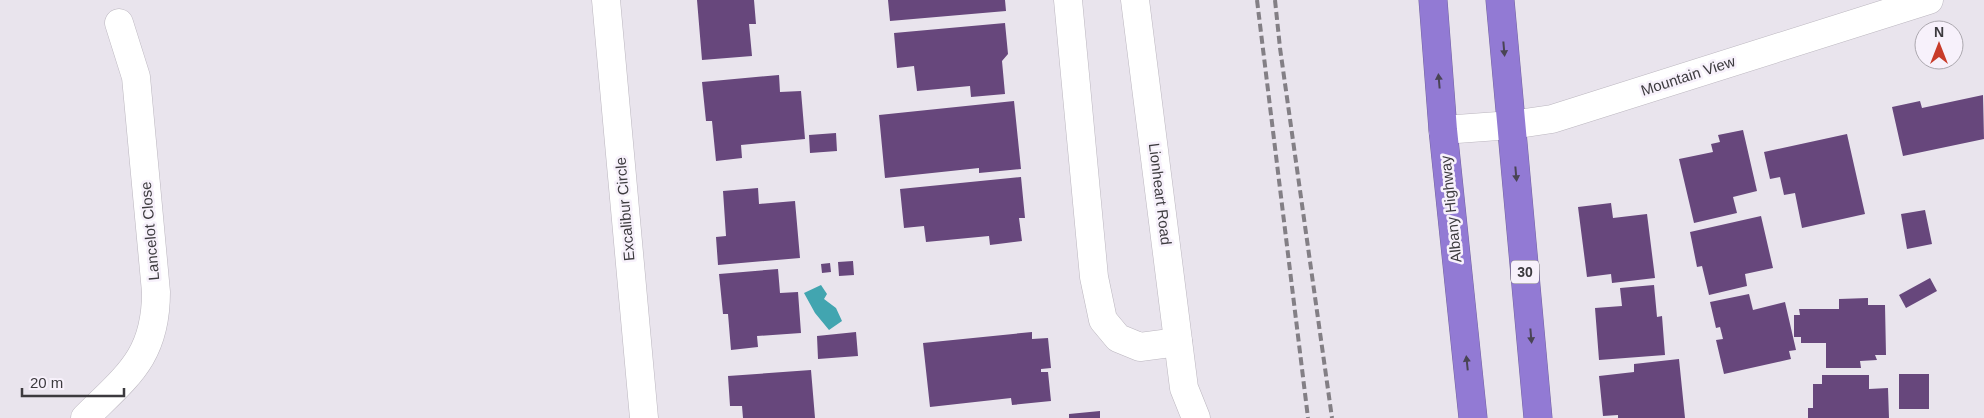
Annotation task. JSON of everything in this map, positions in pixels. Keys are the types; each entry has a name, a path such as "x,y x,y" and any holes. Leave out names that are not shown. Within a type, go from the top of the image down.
{"highway":[{"name":"Albany Highway","path":"1432,0 1443,130 1473,418"},
{"name":"30","path":"1500,0 1538,418"}],"street":[{"name":"Excalibur Circle","path":"606,0 644,418"},
{"path":"1068,0 1094,277 1102,320 1118,338 1140,347 1178,342"},
{"name":"Lionheart Road","path":"1136,0 1184,388 1196,418"},
{"name":"Mountain View","path":"1443,130 1512,126 1552,119 1930,0"},
{"name":"Lancelot Close","path":"85,418 134,369 150,340 156,309 136,77 119,22"},
{"name":"Lionheart Road","path":"1180,418 1184,388"}],"water":[{"path":"821,285 827,294 824,299 836,308 842,321 829,330 815,313 804,293"}],"building":[{"path":"697,0 754,0 756,24 749,24 752,56 702,60"},
{"path":"888,0 1005,0 1006,11 890,21"},
{"path":"1005,23 1008,54 1002,61 1005,94 971,97 970,86 917,91 914,66 897,68 894,33"},
{"path":"779,75 780,92 801,91 805,139 741,145 742,158 716,161 712,121 706,121 702,82"},
{"path":"1983,95 1984,139 1903,156 1892,107 1920,101 1922,108"},
{"path":"1014,101 1021,169 979,173 979,168 885,178 879,115"},
{"path":"1743,130 1757,191 1733,197 1737,213 1694,223 1679,159 1713,152 1711,144 1720,142 1718,135"},
{"path":"836,133 837,151 810,153 809,135"},
{"path":"1847,134 1865,214 1802,228 1795,193 1784,195 1780,177 1770,179 1764,152"},
{"path":"1021,177 1025,218 1019,218 1022,241 990,245 989,236 926,242 924,226 904,228 900,189"},
{"path":"758,188 759,204 795,201 800,258 718,265 716,237 726,236 723,191"},
{"path":"1611,203 1613,218 1647,214 1655,278 1612,283 1611,274 1587,277 1578,207"},
{"path":"1925,210 1932,244 1907,249 1901,214"},
{"path":"1761,216 1773,268 1745,274 1747,286 1709,295 1702,266 1697,267 1690,232"},
{"path":"853,261 854,275 839,276 838,262"},
{"path":"830,263 831,272 822,273 821,264"},
{"path":"778,269 780,293 798,292 801,333 757,336 758,347 731,350 728,314 723,314 719,274"},
{"path":"1930,278 1937,291 1906,308 1899,295"},
{"path":"1654,285 1657,317 1662,316 1665,355 1599,360 1595,308 1622,306 1620,288"},
{"path":"1749,294 1753,310 1785,302 1796,350 1789,351 1791,359 1724,374 1716,340 1723,339 1720,327 1716,328 1710,302"},
{"path":"1868,298 1868,305 1885,305 1886,355 1875,355 1877,360 1860,361 1861,368 1826,368 1826,343 1801,343 1801,337 1794,337 1794,315 1800,315 1799,309 1839,309 1839,299"},
{"path":"856,332 858,356 818,359 817,336"},
{"path":"1032,332 1032,339 1048,338 1051,368 1041,369 1041,372 1048,372 1051,401 1012,405 1011,398 930,407 923,343"},
{"path":"1679,359 1685,418 1618,418 1618,415 1603,416 1599,376 1634,372 1634,364"},
{"path":"811,370 815,418 743,418 742,406 730,406 728,376"},
{"path":"1899,374 1929,374 1929,409 1899,409"},
{"path":"1822,375 1869,375 1869,389 1888,388 1889,418 1808,418 1808,408 1813,408 1813,384 1822,384"},
{"path":"1100,411 1100,418 1069,418 1069,414"}],"railway":[{"path":"1257,0 1308,418"},
{"path":"1275,0 1280,48 1332,418"}]}
